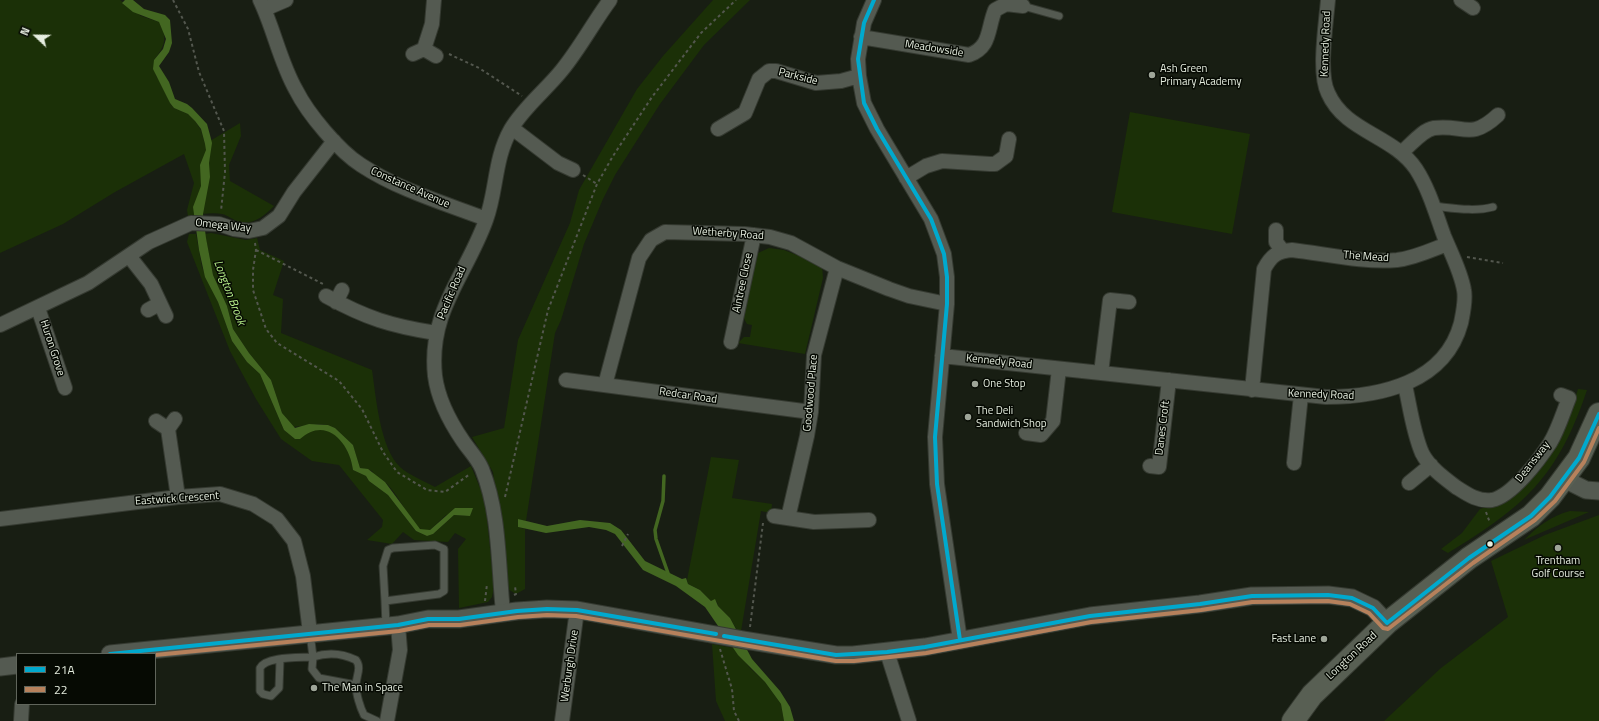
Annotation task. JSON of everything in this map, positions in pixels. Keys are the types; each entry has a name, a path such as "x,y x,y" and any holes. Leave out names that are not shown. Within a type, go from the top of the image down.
{"main road":[{"name":"Longton Road","path":"1293,721 1312,695 1388,623 1469,558 1495,542 1531,516 1564,479 1579,458 1599,414"}],"street":[{"path":"262,5 286,0"},
{"path":"424,53 432,24 434,0"},
{"name":"Pacific Road","path":"503,612 497,528 490,493 481,467 456,430 443,405 435,376 436,333 447,299 486,220 497,167 503,147 512,128 533,103 552,84 573,57 610,0"},
{"path":"874,0 864,23 858,59 858,76 864,103 870,117 931,219 944,254 947,277 947,304 935,437 937,484 960,640"},
{"name":"Kennedy Road","path":"942,356 1169,380 1301,396 1352,397 1387,391 1405,385 1442,360 1452,346 1459,331 1465,291 1433,206 1416,169 1402,152 1348,120 1336,107 1327,92 1324,70 1328,0"},
{"name":"Meadowside","path":"861,37 969,55 980,51 986,43 995,10 1006,4 1022,6"},
{"name":"Constance Avenue","path":"262,5 283,61 296,90 310,114 334,141 360,165 389,181 486,220"},
{"name":"Parkside","path":"718,129 745,113 759,79 769,71 776,71 816,83 841,81 858,76"},
{"path":"1402,152 1425,132 1433,128 1471,130 1486,126 1498,115"},
{"path":"512,128 561,159 574,170"},
{"path":"906,178 926,166 942,161 994,164 1006,156 1009,139"},
{"name":"Omega Way","path":"0,325 88,283 149,242 191,223 214,224 249,231 263,228 279,216 314,165 334,141"},
{"path":"1252,390 1264,269 1274,254 1282,250 1276,242 1276,230"},
{"name":"Wetherby Road","path":"605,385 635,268 639,258 651,240 665,232 675,231 770,237 791,243 837,268 909,296 947,304"},
{"name":"Aintree Close","path":"735,335 754,235"},
{"name":"The Mead","path":"1282,250 1366,259 1397,260 1423,253 1450,249"},
{"path":"128,256 151,284 154,307 166,316"},
{"name":"Goodwood Place","path":"781,517 807,436 811,412 814,355 837,268"},
{"path":"335,296 357,313 383,323 436,333"},
{"path":"1101,373 1110,300 1129,302"},
{"name":"Huron Grove","path":"38,308 65,370 65,388"},
{"path":"1026,433 1041,435 1053,421 1059,369"},
{"name":"Redcar Road","path":"566,380 811,412"},
{"name":"Danes Croft","path":"1158,467 1169,380"},
{"path":"1405,385 1414,429 1423,454 1439,474 1469,496 1482,500"},
{"name":"Deansway","path":"1482,500 1492,500 1505,494 1527,474 1550,443 1569,398 1561,395"},
{"path":"1294,463 1301,396"},
{"path":"156,422 171,424 178,497"},
{"path":"1409,483 1431,464"},
{"path":"1564,479 1586,490 1599,491"},
{"name":"Eastwick Crescent","path":"0,519 178,497 220,494 254,504 278,519 294,541 303,576 310,633"},
{"path":"781,517 814,522 869,520"},
{"path":"120,653 392,625 428,619 459,619 503,612 547,609 577,610 836,655 887,652 925,647 1090,616 1200,604 1252,596 1328,595 1352,598 1373,608 1388,623"},
{"name":"Werburgh Drive","path":"562,721 577,610"},
{"path":"387,721 400,650 392,625"},
{"path":"887,652 909,721"},
{"path":"0,667 16,665"},
{"path":"21,721 22,705"}],"lane":[{"path":"1022,6 1058,16"},
{"path":"1433,206 1467,210 1483,210 1493,207"},
{"path":"385,601 442,593 444,588 444,549 435,545 393,548 388,550 383,566 385,601 392,625"},
{"path":"310,633 313,656 312,669 319,678 356,684"},
{"path":"280,660 279,688 271,696 263,694 260,691 260,668 264,662 329,653 338,654 356,660 359,666 356,684 364,715 377,721"}],"path":[{"path":"174,0 188,29 199,72 224,131 225,172 214,224"},
{"path":"504,496 524,421 534,364 548,310 597,184 613,156 652,97 687,50 701,33 736,0"},
{"path":"424,53 454,55 473,65 533,103"},
{"path":"574,170 597,184"},
{"path":"1450,249 1503,263"},
{"path":"335,296 332,288 256,250 253,270 253,290 266,329 277,343 339,381 362,409 383,452 397,472 428,490 445,492 481,467"},
{"path":"1482,500 1495,542"},
{"path":"746,640 762,525 767,517 781,517"},
{"path":"622,546 628,534"},
{"path":"720,635 732,689 734,711 739,721"}],"shaded area":[{"path":"0,0 120,0 141,16 159,22 164,33 164,42 161,50 154,60 156,76 161,82 170,103 174,108 188,114 195,121 201,130 205,144 240,123 241,136 229,165 230,181 274,206 258,219 244,223 218,213 188,216 187,210 194,183 184,154 115,192 63,224 0,253"},
{"path":"125,0 133,0 144,9 165,15 170,20 172,43 169,52 159,66 169,82 175,99 187,104 207,124 212,143 209,163 210,177 203,214 213,275 227,306 233,329 249,353 271,380 282,413 295,428 309,424 328,425 335,428 353,445 360,468 368,469 385,482 420,529 430,530 455,508 473,508 470,516 454,515 433,534 427,536 416,531 388,495 369,481 366,476 353,470 347,450 335,435 327,431 319,430 310,432 300,439 295,439 284,430 260,374 247,362 232,341 218,302 205,277 199,250 193,207 201,186 200,165 206,150 201,129 188,114 174,108 170,103 153,69 154,60 163,49 166,39 159,22 133,12 122,3"},
{"path":"713,0 750,0 704,45 660,104 615,175 584,244 561,320 555,333 526,521 518,519 518,527 525,529 525,589 516,594 508,589 493,472 472,437 504,428 518,340 570,223 579,190 637,89 663,56"},
{"path":"1130,112 1250,134 1232,234 1112,212"},
{"path":"211,233 246,240 257,238 260,250 284,261 273,295 283,299 281,333 372,370 377,408 383,435 393,458 400,467 435,487 471,466 485,500 494,586 492,597 488,602 459,608 458,549 466,539 455,533 448,542 414,540 403,532 392,544 367,540 382,527 383,520 339,465 312,461 281,439 256,399 230,351 187,242 189,234 196,234 202,267 218,302 232,341 247,362 260,374 284,430 295,439 299,439 309,432 318,430 327,431 335,435 347,450 353,470 366,476 369,481 388,495 416,531 427,536 433,534 454,515 470,516 471,512 446,515 430,530 421,529 414,522 386,483 372,471 360,468 353,445 335,428 328,425 318,424 293,427 282,413 271,380 249,353 233,329 227,306 213,275 205,234"},
{"path":"769,248 784,250 822,265 823,278 805,354 738,343 744,337 750,337 752,325 747,324 743,317 758,253"},
{"path":"1578,389 1587,390 1576,420 1564,446 1550,468 1535,487 1518,504 1475,536 1448,553 1441,549 1462,533 1480,509 1499,502 1571,412"},
{"path":"711,457 739,460 732,498 772,504 771,513 761,511 741,631 737,630 730,618 718,606 717,602 711,601 700,590 688,584 687,580"},
{"path":"1570,511 1589,512 1524,540 1545,522"},
{"path":"1599,515 1599,721 1384,721 1441,668 1508,617 1491,561 1545,535"},
{"path":"518,519 547,526 580,520 610,523 621,530 645,561 682,579 686,578 688,584 700,590 711,601 715,599 718,606 730,618 752,659 780,691 790,707 794,721 784,721 781,704 765,682 738,655 705,607 676,586 643,570 615,534 606,530 589,527 546,533 518,527"},
{"path":"712,644 734,648 750,668 765,682 781,704 784,721 725,721 716,701"}],"waterway":[{"path":"664,476 663,501 655,530 656,539 669,576"}],"transit line":[{"name":"21A","path":"874,0 864,23 858,59 864,103 877,129 931,219 944,254 947,277 947,304 935,437 937,484 960,640"},
{"name":"21A","path":"724,636 836,655 887,652 925,647 1090,616 1200,604 1252,596 1328,595 1352,598 1373,608 1387,623 1469,558 1531,516 1550,497 1579,458 1599,414"},
{"name":"22","path":"156,655 399,631 429,625 460,625 518,617 547,615 576,616 836,661 854,661 926,653 1091,622 1201,610 1252,602 1328,601 1350,604 1369,613 1383,628 1388,629 1473,563 1535,520 1555,501 1584,462 1599,428"},
{"name":"21A","path":"120,653 398,625 428,619 459,619 517,611 547,609 577,610 716,634"}],"place":[{"name":"Ash Green Primary Academy","path":"1152,75"},
{"name":"One Stop","path":"975,384"},
{"name":"The Deli Sandwich Shop","path":"968,417"},
{"name":"Trentham Golf Course","path":"1558,548"},
{"name":"Fast Lane","path":"1324,639"},
{"name":"The Man in Space","path":"314,688"}],"water label":[{"name":"Longton Brook","path":"229,293"}]}
